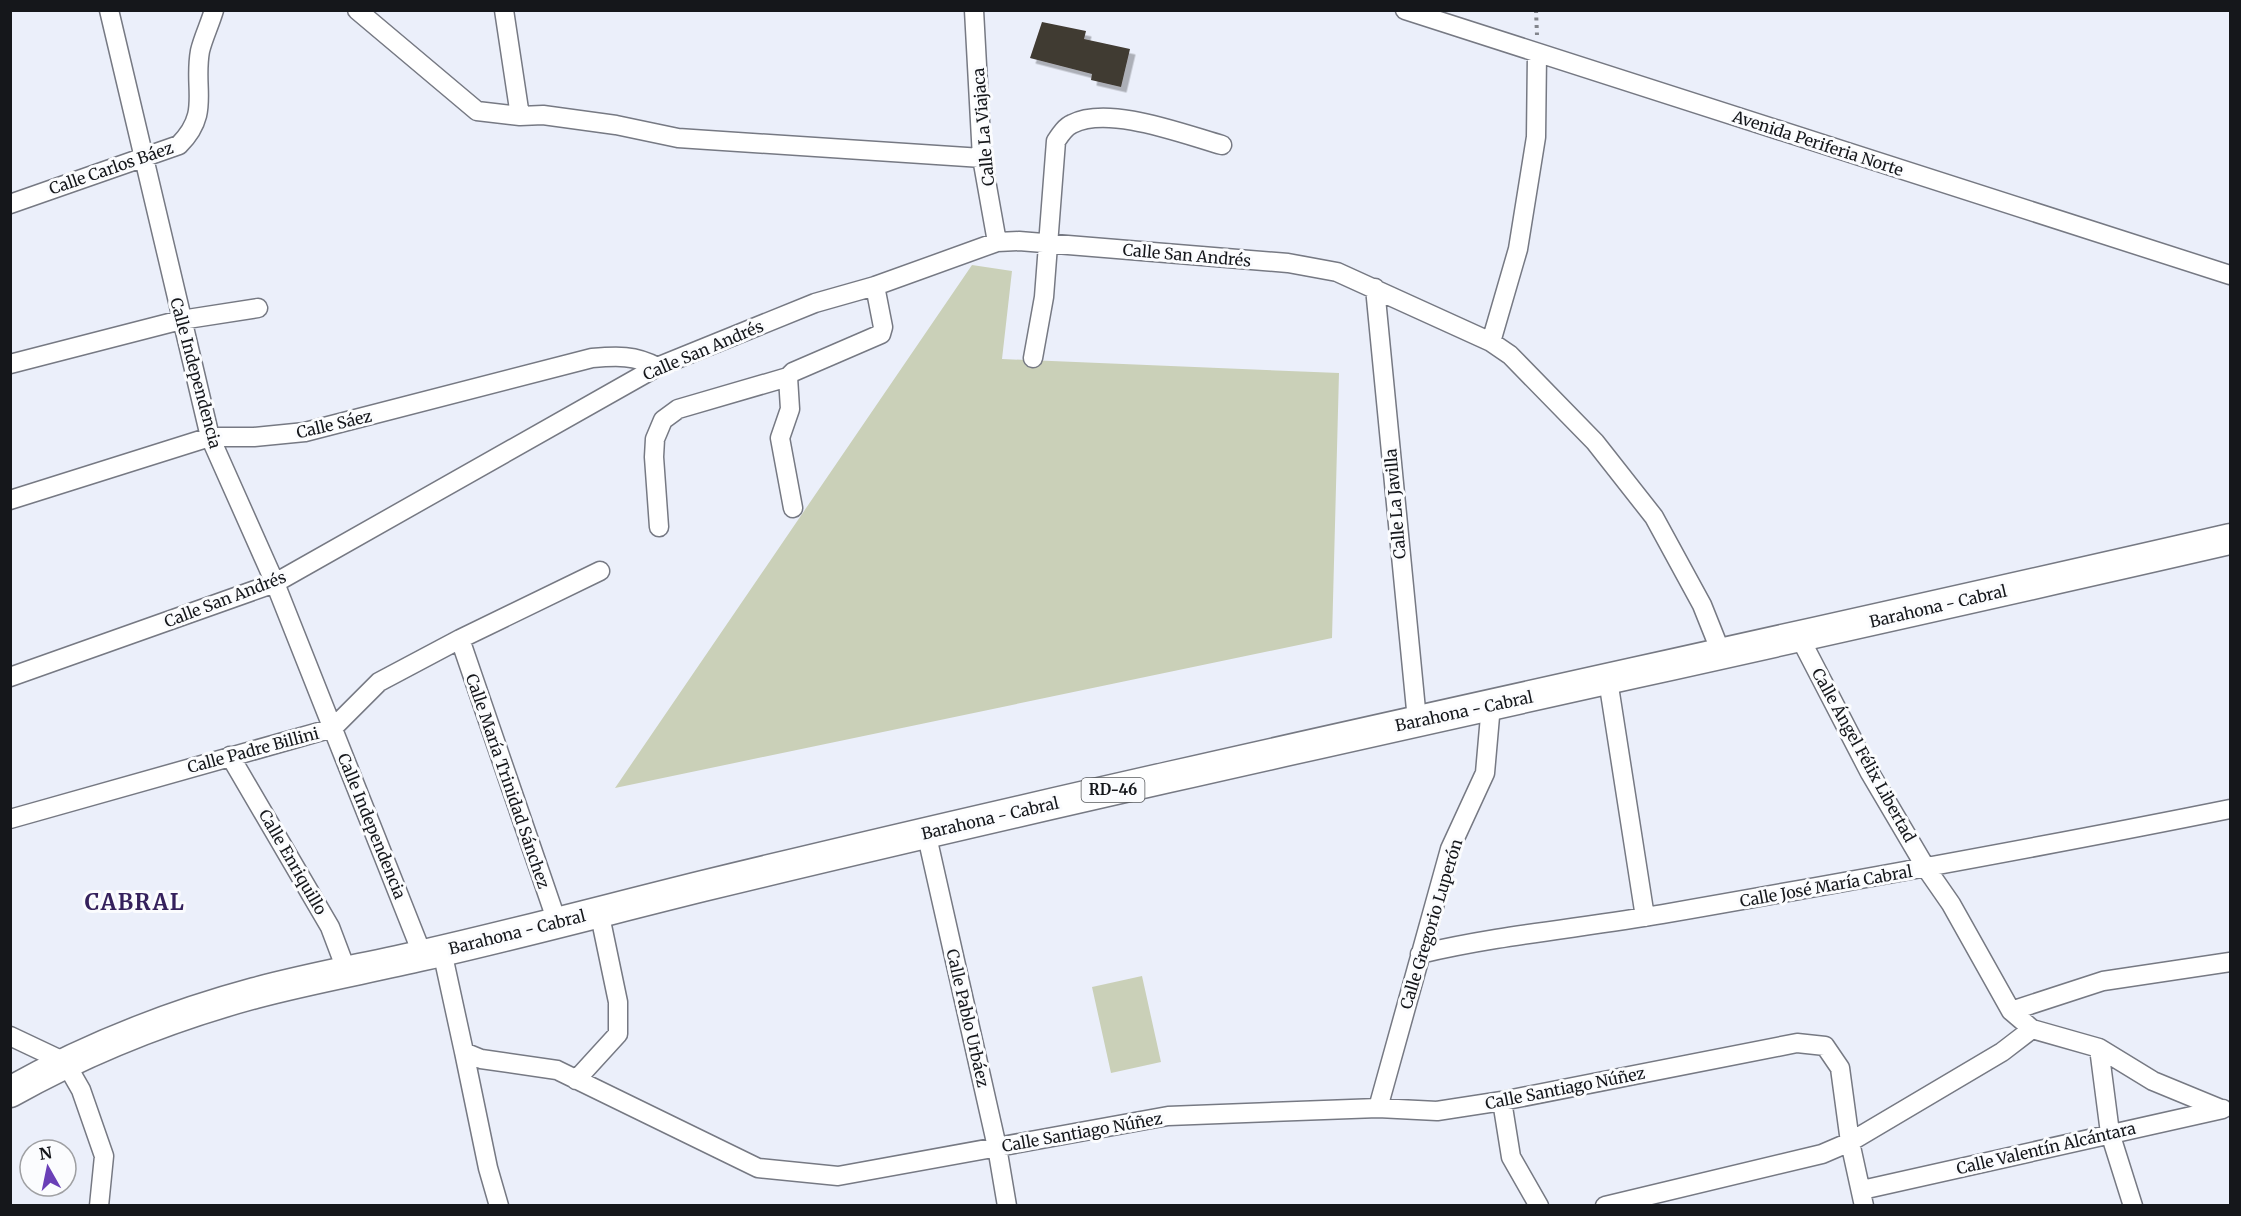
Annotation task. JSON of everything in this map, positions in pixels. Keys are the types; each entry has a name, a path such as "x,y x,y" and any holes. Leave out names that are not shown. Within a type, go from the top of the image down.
{"main road":[{"name":"Barahona - Cabral","path":"10,1092 65,1062 136,1033 254,994 433,953 926,832 1417,720 1800,638 2230,539"}],"street":[{"name":"Calle Independencia","path":"109,10 210,437 275,583 333,728 433,953"},
{"name":"Calle Carlos Báez","path":"10,204 179,145 194,130 198,108 200,51 214,10"},
{"path":"357,10 477,111 520,116 543,115 605,123 678,138 982,158"},
{"path":"504,10 520,116"},
{"name":"Calle La Viajaca","path":"974,10 982,158 997,242"},
{"name":"Avenida Periferia Norte","path":"1405,10 2230,274"},
{"path":"1491,342 1518,249 1524,215 1536,137 1537,54"},
{"path":"1033,358 1044,297 1056,141 1069,125 1088,117 1113,116 1222,144"},
{"name":"Calle San Andrés","path":"10,678 275,583 657,367 815,303 875,286 997,242 1048,243 1288,263 1337,272 1491,342 1510,355 1587,434 1654,517 1702,605 1722,655"},
{"path":"659,527 654,457 655,440 663,420 678,409 788,377 793,372 881,334 883,327 875,286"},
{"name":"Calle La Javilla","path":"1375,288 1417,720"},
{"path":"10,364 181,320 258,308"},
{"name":"Calle Sáez","path":"10,500 210,437 254,437 305,432 592,358 624,355 646,361 657,367"},
{"path":"788,377 790,409 780,438 793,508"},
{"name":"Calle Padre Billini","path":"10,819 333,728 379,682 459,639 600,571"},
{"name":"Calle Ángel Félix Libertad","path":"1800,638 1870,773 1926,868 1951,904 2011,1011 2032,1029 2099,1048 2153,1081 2226,1108"},
{"name":"Calle María Trinidad Sánchez","path":"459,639 557,922"},
{"path":"1608,680 1645,917"},
{"name":"Calle Gregorio Luperón","path":"1378,1108 1450,849 1485,772 1491,705"},
{"name":"Calle Enriquillo","path":"230,756 330,927 347,972"},
{"name":"Calle José María Cabral","path":"1420,954 1458,945 1645,917 1926,868 2230,809"},
{"name":"Calle Pablo Urbáez","path":"926,832 997,1147 1007,1206"},
{"path":"576,1080 618,1034 618,1002 600,911"},
{"path":"433,953 464,1052 488,1168 499,1206"},
{"path":"2011,1011 2103,981 2230,962"},
{"path":"1605,1206 1822,1154 1850,1142 2002,1052 2032,1029"},
{"path":"10,1036 65,1062 81,1090 104,1156 99,1206"},
{"name":"Calle Santiago Núñez","path":"464,1052 481,1059 557,1070 758,1168 838,1176 1168,1116 1378,1108 1437,1111 1502,1101 1797,1043 1825,1047 1840,1068 1850,1142"},
{"path":"2099,1048 2110,1133 2133,1206"},
{"path":"1502,1101 1511,1157 1539,1206"},
{"name":"Calle Valentín Alcántara","path":"1863,1198 2110,1133 2226,1108"},
{"path":"1850,1142 1863,1198"}],"green space":[{"path":"972,265 1012,271 1002,359 1339,373 1332,638 615,788"},
{"path":"1142,976 1161,1062 1111,1073 1092,987"}],"building":[{"path":"1042,22 1086,31 1084,39 1130,49 1121,87 1091,80 1092,74 1030,58"}],"district":[{"name":"CABRAL","path":"135,902"}]}
